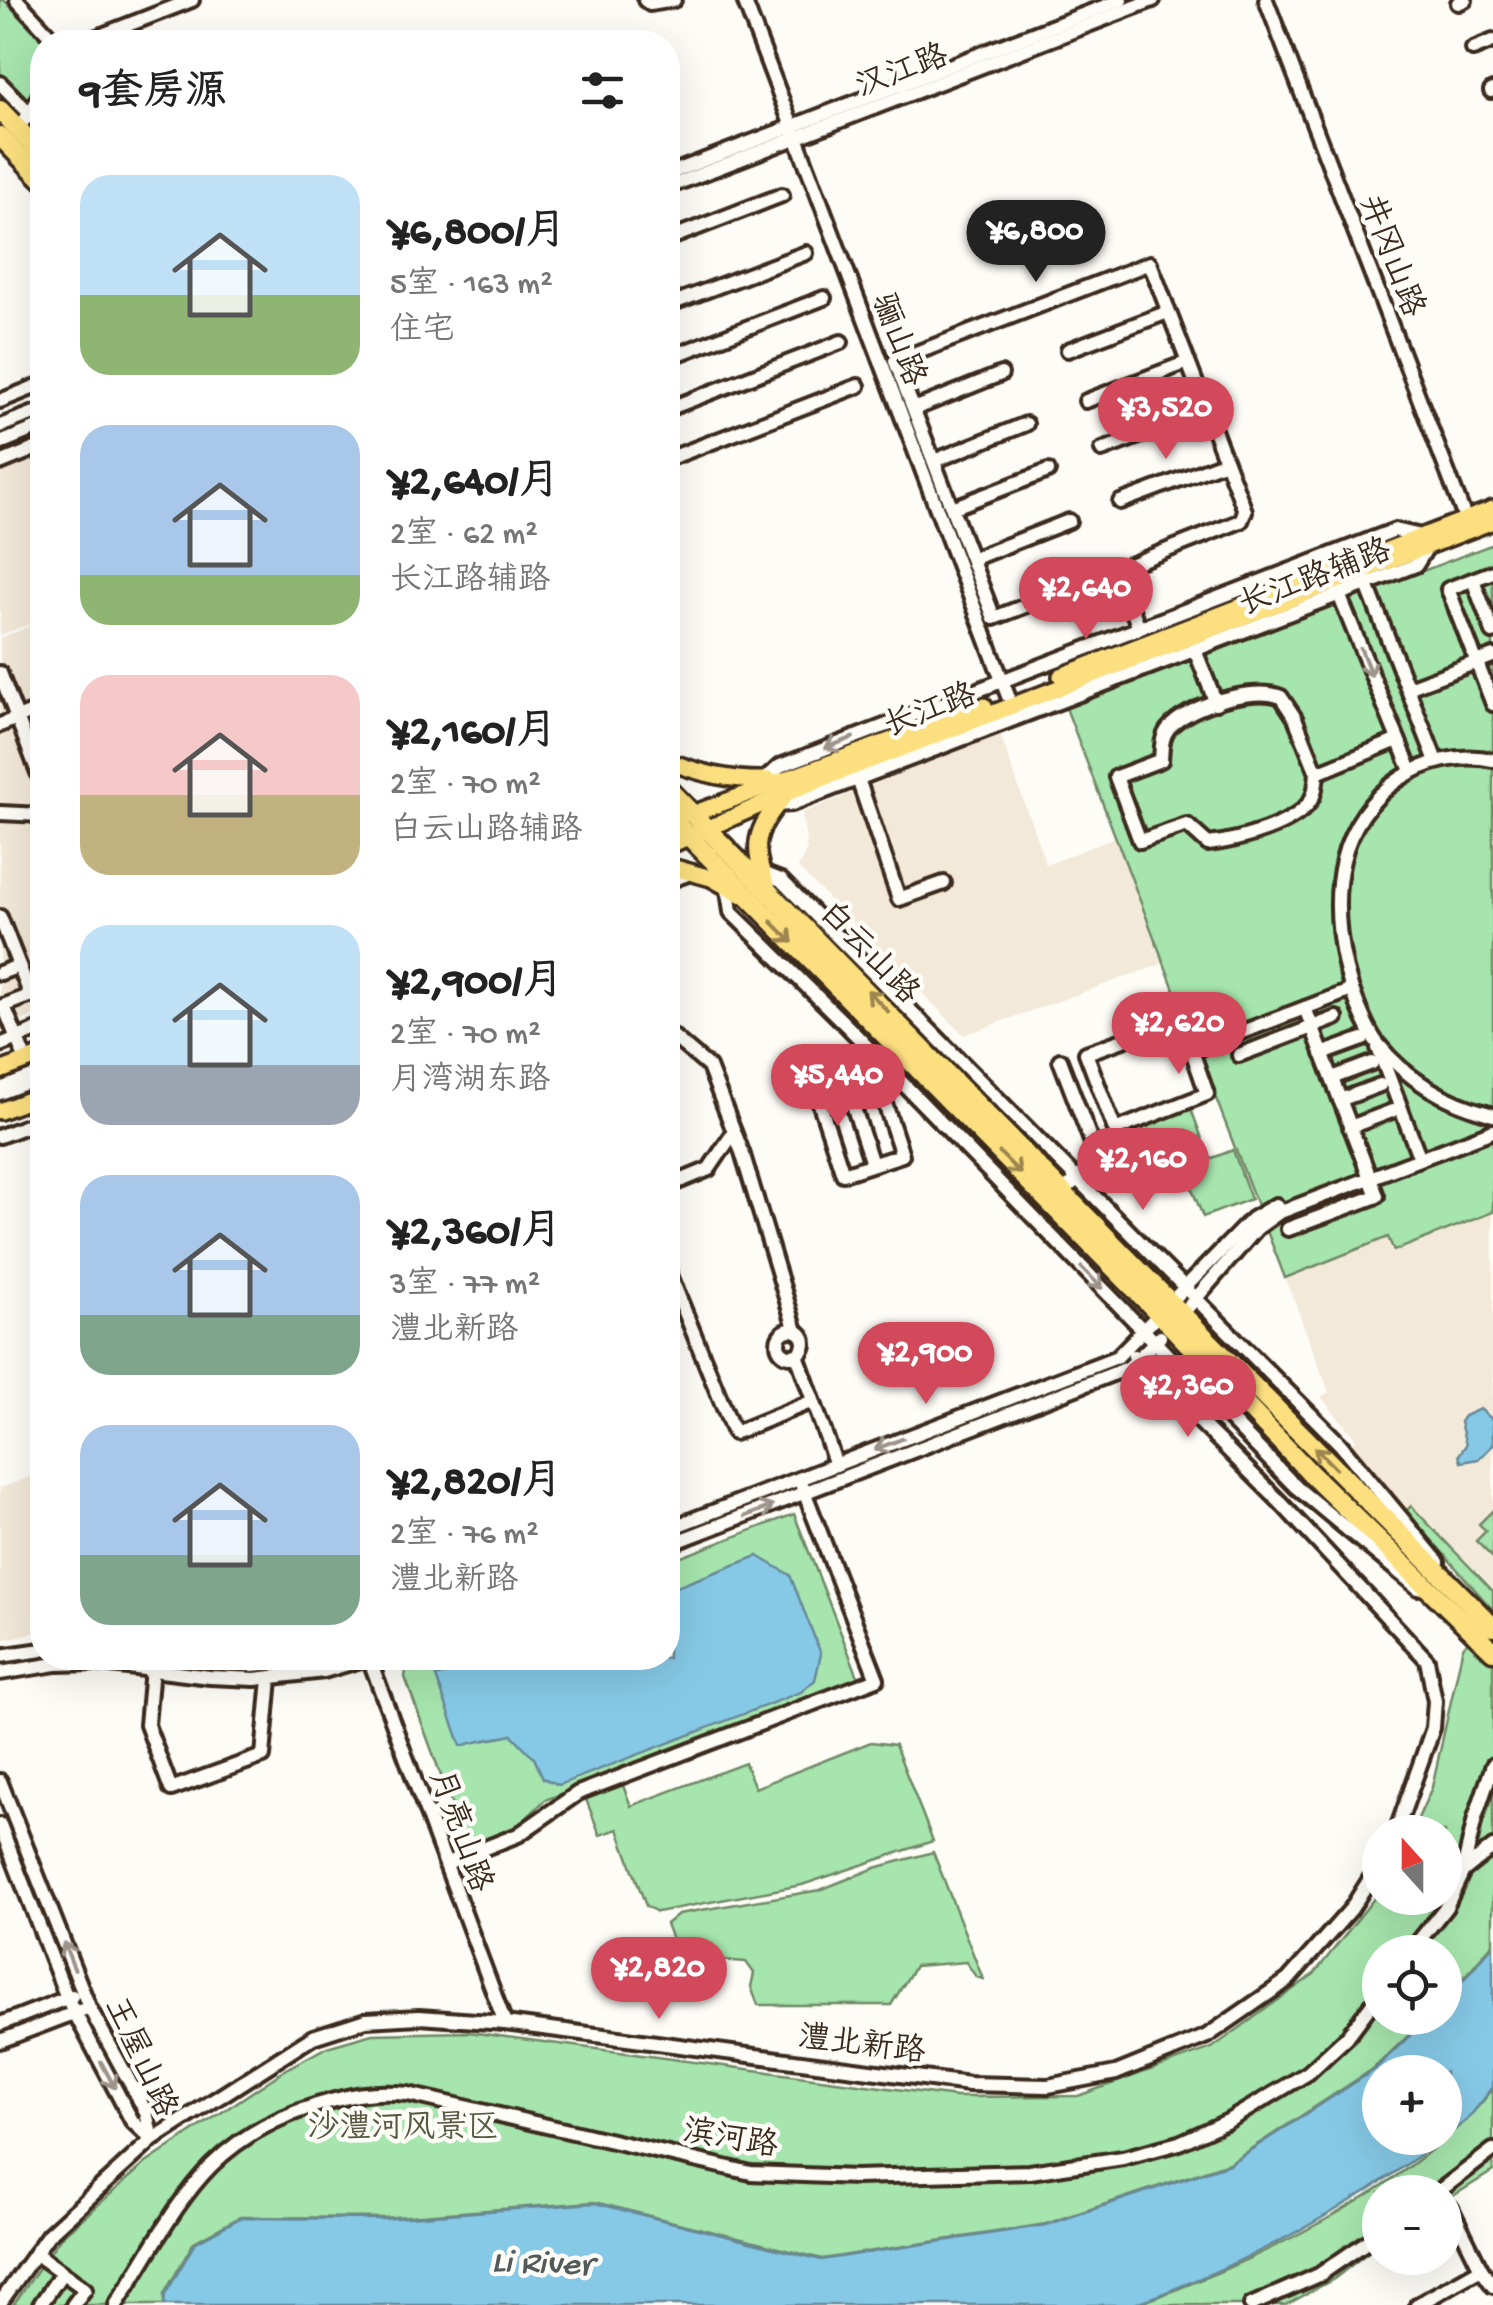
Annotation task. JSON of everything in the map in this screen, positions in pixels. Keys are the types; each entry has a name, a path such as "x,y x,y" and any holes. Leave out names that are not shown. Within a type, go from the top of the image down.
{"highway":[{"path":"0,110 16,126 30,155"},
{"name":"白云山路","path":"680,799 695,813 699,832"},
{"name":"白云山路","path":"680,822 699,832 1063,1192 1311,1474 1490,1636"},
{"name":"白云山路","path":"746,878 749,899 1490,1636"}],"main road":[{"name":"长江路","path":"1468,525 1493,509"},
{"name":"长江路","path":"680,814 771,792 1335,583 1424,541 1468,525 1493,521"},
{"name":"长江路","path":"680,841 771,792 1005,689 1335,583 1365,578 1424,541"},
{"path":"680,766 771,792 746,878 680,868"},
{"path":"0,1072 30,1060"},
{"path":"0,1111 30,1100"}],"street":[{"path":"17,0 45,30"},
{"path":"115,30 192,0"},
{"path":"645,0 650,4 674,0"},
{"name":"骊山路","path":"744,0 1005,689"},
{"name":"汉江路","path":"680,182 1121,0"},
{"name":"汉江路","path":"680,170 794,134 1153,0"},
{"name":"井冈山路","path":"1266,0 1468,525"},
{"path":"1473,48 1493,41"},
{"path":"0,83 16,126"},
{"path":"680,234 782,194"},
{"path":"680,301 806,253"},
{"path":"1150,264 1188,362 1244,511 1241,521 994,618 895,362 1150,264"},
{"path":"680,353 824,298"},
{"path":"1068,350 1168,312"},
{"path":"680,404 842,342"},
{"path":"1086,401 1188,362"},
{"path":"914,409 1001,374"},
{"path":"680,454 858,386"},
{"path":"0,401 30,389"},
{"path":"1102,450 1206,411"},
{"path":"0,426 30,415"},
{"path":"934,461 1026,424"},
{"path":"0,443 30,431"},
{"path":"0,463 30,451"},
{"path":"1120,502 1226,462"},
{"path":"952,508 1048,471"},
{"path":"972,559 1069,521"},
{"name":"长江路辅路","path":"1005,689 1139,628 1395,530 1424,541"},
{"path":"1116,570 1139,628"},
{"path":"1493,572 1448,589 1493,704"},
{"path":"1365,578 1436,760"},
{"path":"1472,580 1493,632"},
{"path":"1335,583 1410,771"},
{"name":"长江路辅路","path":"771,792 792,804 1195,650 1335,583"},
{"path":"1195,650 1216,703"},
{"path":"1408,688 1493,656"},
{"path":"0,673 30,750"},
{"path":"1254,693 1281,698 1296,718 1317,774 1314,795 1287,820 1237,840 1208,844 1187,825 1140,841 1116,778 1161,760 1162,739 1186,714 1254,693"},
{"path":"0,725 30,713"},
{"path":"1317,774 1398,740"},
{"path":"1417,1151 1369,1040 1344,964 1339,898 1343,860 1354,830 1370,807 1410,771 1436,760 1473,756 1493,760"},
{"path":"858,779 899,899 944,882"},
{"path":"0,813 30,814"},
{"path":"680,876 694,871"},
{"path":"746,878 780,880 1192,1293 1340,1444 1490,1636 1296,1487 731,912 746,878"},
{"path":"1,921 5,945 30,983"},
{"path":"0,973 19,966"},
{"path":"1192,1051 1352,990"},
{"path":"26,1061 2,1006 30,995"},
{"path":"1288,1229 1377,1196 1305,1008"},
{"path":"1240,1054 1336,1018"},
{"path":"1180,1020 1192,1051 1208,1094 1114,1130 1086,1053 1180,1020"},
{"path":"0,1044 30,1033"},
{"path":"1322,1054 1369,1040"},
{"path":"1369,1040 1431,1092 1493,1116"},
{"path":"680,1042 709,1067 734,1132 796,1331 804,1340 803,1349 796,1355 784,1354 778,1344 784,1332 796,1331"},
{"path":"877,1079 902,1054"},
{"path":"1060,1060 1098,1159 1063,1192"},
{"path":"1332,1078 1372,1063"},
{"path":"869,1072 877,1079 902,1155 843,1174 816,1089 869,1072"},
{"path":"844,1080 872,1164"},
{"path":"1340,1100 1380,1085"},
{"path":"1350,1127 1392,1111"},
{"path":"0,1136 30,1125"},
{"path":"680,1540 1128,1368 1156,1341 1171,1315 1192,1293 1256,1228 1278,1213 1417,1151 1493,1128"},
{"path":"1368,1174 1493,1128"},
{"path":"680,1181 709,1169 734,1132"},
{"path":"680,1300 734,1433 813,1401"},
{"path":"680,1524 1117,1357 1145,1330 1171,1315"},
{"path":"1126,1348 1280,1502 1427,1660 1435,1701 1433,1728 1402,1815"},
{"path":"796,1355 836,1465"},
{"path":"1280,1502 1311,1474"},
{"path":"446,1863 518,1835 578,1793 877,1679 800,1479"},
{"path":"0,1656 30,1652"},
{"path":"0,1673 30,1669"},
{"path":"152,1670 147,1725 172,1790 264,1756 270,1678"},
{"path":"164,1670 210,1678 270,1678 330,1670"},
{"name":"月亮山路","path":"373,1670 505,2023"},
{"path":"1424,1935 1446,1907 1463,1871 1493,1765"},
{"name":"王屋山路","path":"0,1781 90,2006 146,2112 152,2140"},
{"name":"王屋山路","path":"0,1825 67,1998 132,2121 152,2140"},
{"path":"1463,1871 1493,1847"},
{"name":"澧北新路","path":"0,2303 48,2235 152,2140 312,2037 366,2020 419,2016 505,2023 969,2084 1048,2086 1116,2073 1207,2036 1288,1980 1362,1893"},
{"path":"0,2024 84,1992"},
{"path":"0,2041 90,2006"},
{"name":"滨河路","path":"116,2305 164,2226 206,2168 246,2135 286,2114 344,2097 377,2090 408,2094 750,2173 856,2177 1030,2172 1123,2158 1179,2143 1228,2121 1308,2073 1347,2037 1362,2017"},
{"path":"1460,2175 1493,2150"},
{"path":"1462,2230 1480,2269 1493,2286"},
{"path":"1251,2305 1319,2274 1362,2245"},
{"path":"35,2254 85,2289 74,2305"},
{"path":"1417,2305 1480,2269"},
{"path":"40,2305 62,2273"}],"shaded area":[{"path":"30,462 30,624 0,635 0,473"},
{"path":"30,627 30,1018 0,1029 0,638"},
{"path":"1000,734 1046,865 1115,837 1162,964 964,1035 798,868 807,849 802,813"},
{"path":"1493,1213 1493,1508 1478,1524 1485,1531 1475,1541 1493,1560 1493,1588 1411,1505 1405,1510 1348,1446 1356,1439 1321,1397 1329,1392 1286,1279 1389,1238 1395,1251"},
{"path":"30,1477 30,1634 0,1640 0,1488"}],"green space":[{"path":"0,0 4,0 33,30 27,105 0,78"},
{"path":"1493,544 1493,1212 1394,1251 1388,1237 1285,1278 1066,708"},
{"path":"1190,1106 1208,1155 1160,1173 1141,1125"},
{"path":"1233,1150 1251,1199 1203,1217 1184,1169"},
{"path":"1411,1506 1493,1591 1493,1610 1406,1511"},
{"path":"1493,1510 1493,1558 1476,1541 1486,1531 1479,1524"},
{"path":"794,1514 859,1679 545,1800 518,1826 467,1847 405,1677 406,1670 680,1670 680,1557"},
{"name":"沙澧河风景区","path":"1493,1615 1493,1943 1462,1980 1462,1935 1362,1935 1362,2035 1409,2035 1388,2055 1362,2055 1362,2076 1229,2163 1046,2224 822,2259 594,2202 382,2218 240,2217 194,2242 164,2294 164,2305 13,2305 60,2238 146,2163 285,2070 327,2047 372,2034 469,2032 956,2097 1078,2096 1212,2048 1314,1974 1362,1914 1462,1915 1462,1815 1420,1815 1432,1787 1463,1647"},
{"path":"871,1742 895,1745 933,1841 802,1885 657,1912 646,1906 618,1829 600,1835 585,1797 622,1783 631,1806 745,1763 755,1788"},
{"path":"933,1852 983,1979 976,1977 966,1962 915,1966 891,2005 758,2005 751,1987 754,1973 746,1962 679,1957 666,1924 678,1914 820,1890 875,1868"},
{"path":"1493,2089 1493,2171 1462,2190 1462,2175 1397,2175 1425,2155 1462,2155 1462,2123"},
{"path":"1362,2198 1362,2257 1334,2279 1286,2305 1135,2305 1229,2268"}],"water":[{"path":"1480,1409 1493,1420 1493,1445 1479,1459 1461,1462 1459,1455 1466,1445 1460,1422"},
{"path":"758,1556 790,1575 821,1654 815,1680 801,1692 559,1785 543,1778 534,1758 512,1735 461,1746 436,1677 455,1670 680,1670 680,1585"},
{"path":"1493,1946 1493,2087 1462,2124 1462,2055 1390,2055 1410,2035 1462,2035 1462,1982"},
{"name":"Li River","path":"1362,2078 1362,2155 1419,2155 1390,2175 1362,2175 1362,2193 1256,2253 1132,2305 164,2305 165,2295 195,2243 240,2218 382,2219 595,2203 821,2260 1046,2225 1229,2164"}]}
